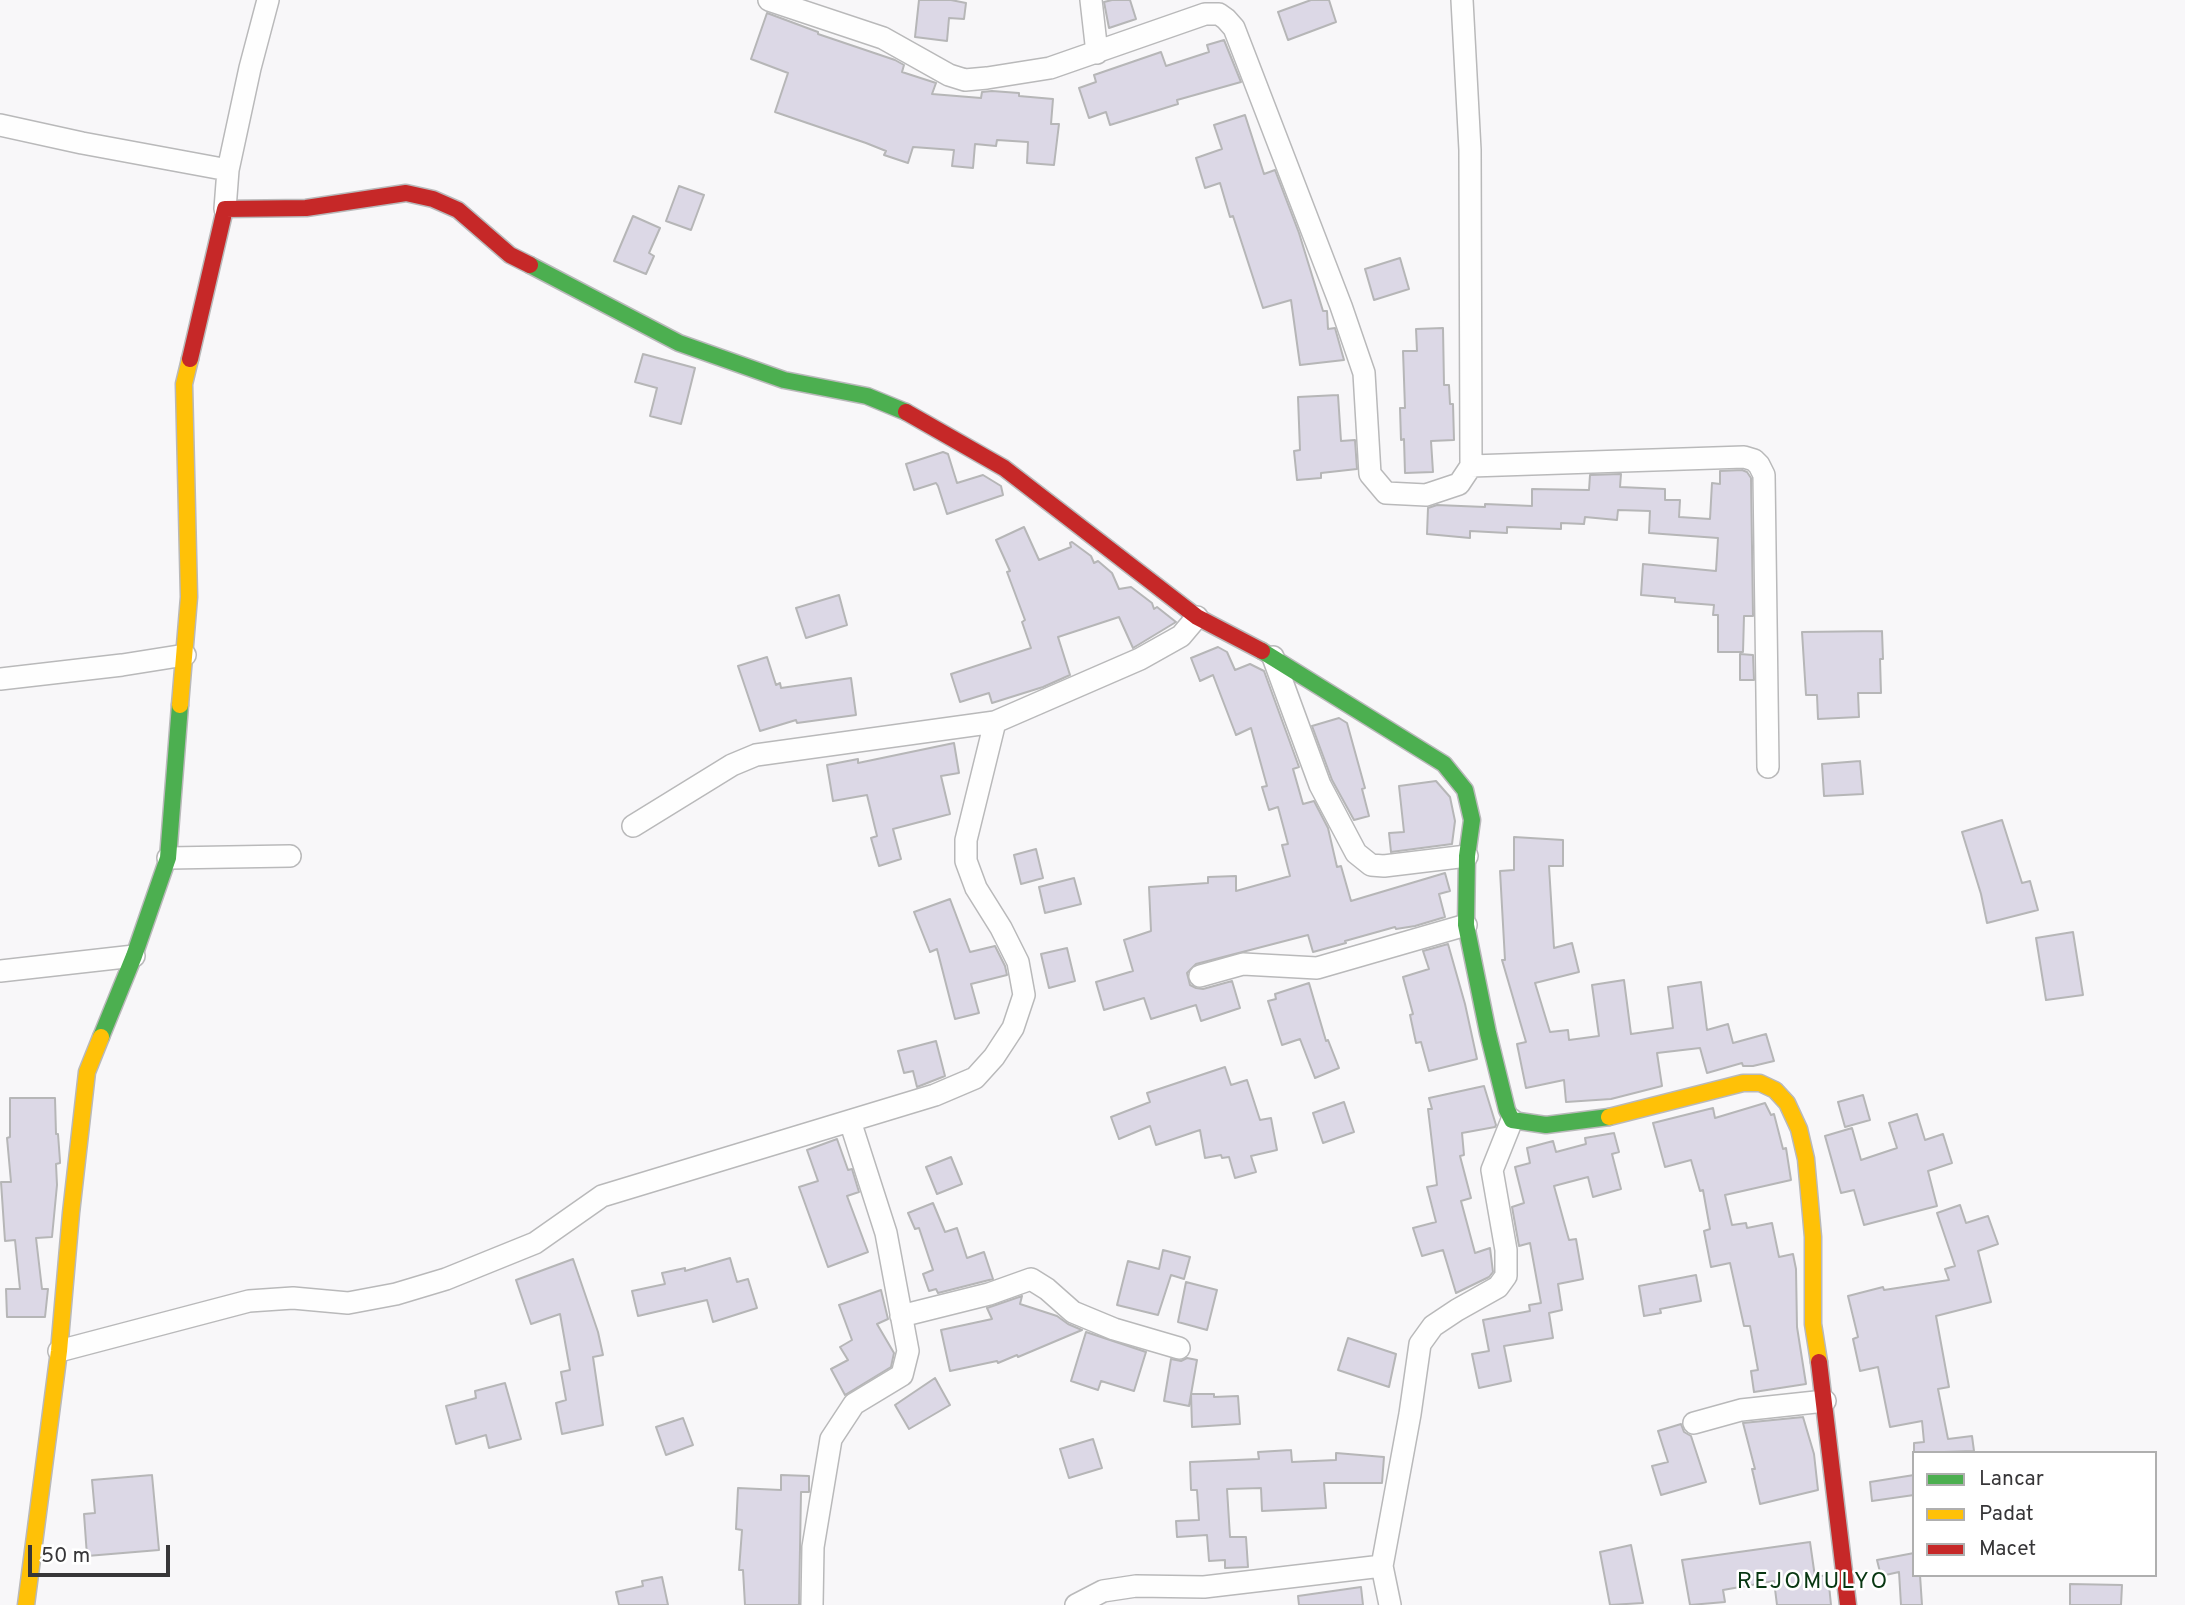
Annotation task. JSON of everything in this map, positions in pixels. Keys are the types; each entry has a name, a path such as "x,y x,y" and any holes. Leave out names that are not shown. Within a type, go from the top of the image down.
{"street":[{"path":"26,1605 59,1351 87,1072 134,956 168,858 189,597 184,384 225,209 228,170 250,68 268,0"},
{"path":"769,0 883,38 948,75 965,80 1050,68 1205,14 1219,14 1226,19 1234,28 1341,306 1364,373 1370,474 1386,493 1426,495 1459,484 1471,467 1470,150 1462,0"},
{"path":"1091,0 1097,53"},
{"path":"0,125 228,170"},
{"path":"225,209 306,208 406,193 433,199 457,210 510,256 679,344 784,380 867,396 916,416 1004,468 1197,617 1273,657 1444,764 1465,790 1472,820 1466,856 1466,925 1488,1033 1507,1110 1512,1120 1492,1170 1506,1250 1506,1276 1498,1287 1433,1326 1420,1344 1410,1415 1382,1566 1390,1605"},
{"path":"1471,467 1744,457 1759,465 1764,475 1768,767"},
{"path":"632,826 732,765 756,755 995,722 1140,659 1181,636 1197,617"},
{"path":"0,679 122,665 185,654"},
{"path":"1273,657 1320,785 1356,853 1371,865 1384,866 1466,856"},
{"path":"59,1351 249,1301 293,1298 348,1303 421,1287 535,1243 602,1196 935,1095 975,1078 994,1057 1013,1028 1024,995 1018,962 976,888 966,861 966,841 995,722"},
{"path":"168,858 290,856"},
{"path":"1200,976 1243,964 1317,968 1466,925"},
{"path":"0,971 134,956"},
{"path":"1512,1120 1546,1125 1597,1120 1742,1083 1760,1083 1775,1090 1787,1103 1799,1129 1806,1159 1813,1237 1813,1324 1825,1401 1848,1605"},
{"path":"812,1605 813,1547 831,1438 854,1404 902,1375 908,1351 886,1233 850,1121"},
{"path":"901,1317 989,1294 1031,1279 1073,1312 1114,1329 1179,1348"},
{"path":"1694,1423 1741,1410 1825,1401"},
{"path":"1076,1605 1103,1591 1136,1586 1215,1586 1382,1566"}],"building":[{"path":"919,0 966,3 964,19 949,18 947,41 915,37"},
{"path":"1130,0 1136,19 1109,28 1104,2"},
{"path":"1311,0 1329,0 1336,22 1288,40 1278,12"},
{"path":"767,13 818,34 895,60 904,65 902,72 936,83 932,94 981,98 982,92 992,91 1053,99 1051,124 1059,124 1054,165 1027,163 1028,142 997,140 996,146 975,144 973,168 952,166 954,150 913,147 908,163 884,155 886,151 866,143 775,112 788,73 751,59"},
{"path":"1224,40 1241,82 1177,100 1178,104 1110,125 1106,112 1089,118 1079,88 1096,82 1094,75 1161,52 1166,66 1209,52 1207,45"},
{"path":"1245,115 1264,174 1275,170 1299,233 1323,311 1327,311 1328,329 1335,328 1344,360 1300,365 1291,300 1263,308 1220,183 1205,188 1196,158 1222,149 1214,125"},
{"path":"679,186 704,195 691,230 666,221"},
{"path":"633,216 660,228 649,253 654,256 646,274 614,261"},
{"path":"1400,258 1409,289 1374,300 1365,269"},
{"path":"1443,328 1444,385 1449,385 1450,404 1453,404 1454,440 1431,441 1433,472 1405,473 1400,408 1405,408 1403,351 1417,351 1416,329"},
{"path":"643,354 695,368 681,424 650,416 657,388 635,382"},
{"path":"1338,395 1341,441 1355,440 1357,469 1321,473 1321,478 1297,480 1294,451 1300,450 1298,397"},
{"path":"943,452 948,454 957,483 983,475 1001,486 1003,495 947,514 936,483 914,490 906,464"},
{"path":"1742,470 1751,478 1753,616 1744,616 1743,652 1718,652 1718,615 1713,615 1714,605 1675,602 1675,598 1641,595 1643,564 1716,571 1718,538 1649,533 1650,511 1618,510 1617,520 1585,517 1584,524 1561,523 1561,529 1507,527 1507,533 1470,531 1470,538 1427,534 1428,508 1437,505 1485,507 1485,504 1532,506 1532,489 1589,490 1590,475 1621,474 1620,487 1665,489 1665,500 1680,500 1679,517 1710,519 1712,483 1720,484 1720,471"},
{"path":"1024,527 1039,560 1071,547 1072,542 1091,556 1094,563 1098,561 1112,573 1119,589 1131,587 1152,603 1154,609 1157,607 1176,622 1133,648 1119,617 1058,637 1070,675 1043,687 992,703 989,693 960,702 951,674 1031,648 1022,622 1025,620 1007,572 1010,571 996,540"},
{"path":"839,595 847,625 806,638 796,608"},
{"path":"1882,631 1881,693 1858,693 1859,717 1818,719 1817,695 1806,695 1802,632"},
{"path":"1218,647 1227,652 1235,670 1250,664 1264,671 1299,767 1293,769 1303,804 1314,801 1328,828 1337,867 1341,866 1351,901 1445,873 1450,891 1439,894 1445,917 1415,926 1395,927 1313,952 1308,935 1196,964 1187,973 1190,985 1203,989 1232,981 1240,1008 1201,1021 1196,1005 1151,1019 1144,998 1104,1010 1096,982 1133,971 1124,940 1151,931 1149,887 1208,883 1208,877 1236,876 1236,891 1290,876 1282,845 1288,844 1278,807 1269,810 1262,787 1267,786 1251,728 1236,735 1213,675 1200,681 1191,658"},
{"path":"1740,654 1753,655 1754,680 1740,680"},
{"path":"767,657 776,685 780,683 781,688 851,678 856,715 797,723 796,720 760,731 738,666"},
{"path":"1339,718 1347,723 1365,788 1362,789 1369,816 1354,820 1332,780 1312,726"},
{"path":"954,743 959,773 941,776 950,814 893,829 901,859 879,866 871,838 877,836 867,795 833,801 827,765 858,759 858,763"},
{"path":"1860,761 1863,794 1824,796 1822,764"},
{"path":"1436,781 1450,797 1455,821 1452,844 1391,852 1389,833 1404,832 1399,786"},
{"path":"2002,820 2022,883 2030,881 2038,910 1987,923 1962,832"},
{"path":"1514,837 1563,840 1563,866 1549,866 1554,948 1572,943 1579,972 1535,983 1550,1032 1568,1030 1569,1040 1599,1036 1592,985 1624,980 1631,1034 1673,1028 1668,987 1701,982 1707,1030 1728,1024 1733,1043 1766,1034 1774,1061 1753,1066 1743,1066 1742,1063 1707,1073 1700,1048 1657,1053 1662,1086 1611,1099 1566,1102 1564,1080 1526,1088 1517,1044 1526,1042 1502,960 1505,960 1500,871 1514,870"},
{"path":"1036,849 1043,878 1021,884 1014,855"},
{"path":"1074,878 1081,904 1045,913 1039,887"},
{"path":"950,899 970,952 995,946 1007,975 971,984 979,1013 955,1019 937,949 930,952 914,912"},
{"path":"2073,932 2083,995 2046,1000 2036,938"},
{"path":"1448,944 1477,1059 1429,1071 1421,1042 1416,1043 1410,1015 1413,1014 1403,977 1429,969 1423,951"},
{"path":"1067,948 1075,981 1049,988 1041,954"},
{"path":"1309,983 1326,1041 1328,1040 1339,1068 1315,1078 1300,1039 1282,1045 1268,1001 1276,999 1275,994"},
{"path":"936,1041 945,1076 917,1087 913,1071 904,1073 898,1051"},
{"path":"1225,1067 1231,1085 1247,1080 1260,1120 1271,1118 1277,1150 1251,1156 1256,1172 1235,1178 1229,1157 1222,1158 1221,1155 1205,1158 1200,1130 1156,1145 1150,1126 1119,1139 1111,1117 1150,1102 1147,1093"},
{"path":"1484,1086 1496,1125 1462,1133 1464,1155 1460,1156 1471,1198 1461,1201 1475,1253 1490,1248 1493,1272 1489,1277 1456,1293 1443,1250 1422,1256 1413,1228 1436,1222 1427,1187 1437,1185 1429,1098"},
{"path":"1863,1095 1870,1120 1845,1127 1838,1102"},
{"path":"10,1098 55,1098 60,1163 56,1164 57,1185 52,1237 36,1238 42,1289 48,1289 45,1317 7,1317 6,1289 20,1289 15,1240 5,1241 1,1182 11,1182 7,1138 10,1137"},
{"path":"1344,1102 1354,1132 1323,1143 1313,1113"},
{"path":"1765,1103 1771,1115 1774,1114 1783,1149 1786,1148 1791,1180 1725,1195 1732,1225 1746,1223 1747,1228 1772,1223 1779,1257 1793,1254 1796,1269 1797,1327 1806,1384 1754,1392 1751,1371 1758,1370 1750,1326 1744,1326 1730,1263 1711,1267 1704,1231 1710,1229 1703,1190 1700,1191 1691,1160 1665,1167 1653,1123 1713,1108 1715,1118"},
{"path":"1917,1114 1925,1140 1943,1134 1952,1163 1928,1171 1937,1206 1864,1225 1854,1190 1841,1193 1825,1136 1852,1128 1861,1160 1897,1148 1889,1123"},
{"path":"1614,1133 1619,1152 1612,1154 1621,1189 1593,1197 1588,1177 1554,1186 1569,1240 1576,1239 1583,1279 1558,1284 1562,1310 1549,1313 1553,1338 1504,1346 1511,1381 1479,1388 1472,1354 1489,1351 1483,1320 1530,1311 1529,1305 1541,1303 1530,1243 1519,1246 1512,1207 1524,1203 1515,1167 1530,1163 1527,1148 1553,1141 1556,1152 1586,1144 1585,1138"},
{"path":"837,1139 848,1170 852,1169 859,1192 847,1196 868,1252 828,1267 799,1187 818,1181 807,1150"},
{"path":"951,1157 962,1184 937,1194 926,1167"},
{"path":"933,1203 945,1232 957,1228 967,1258 984,1252 993,1279 938,1293 936,1289 929,1291 923,1274 933,1270 919,1228 915,1229 908,1213"},
{"path":"1960,1205 1966,1223 1988,1216 1998,1244 1978,1251 1991,1302 1936,1316 1949,1387 1938,1389 1948,1439 1972,1436 1974,1451 1914,1451 1914,1443 1924,1442 1922,1421 1890,1427 1878,1367 1860,1371 1853,1339 1858,1337 1848,1296 1883,1287 1884,1290 1949,1280 1945,1269 1955,1266 1937,1213"},
{"path":"1163,1250 1190,1257 1184,1279 1171,1275 1158,1315 1117,1305 1128,1261 1159,1269"},
{"path":"730,1258 737,1282 748,1279 757,1308 713,1322 707,1300 638,1316 632,1291 665,1284 662,1273 685,1268 685,1271"},
{"path":"573,1259 603,1355 593,1357 603,1425 562,1434 556,1403 566,1400 561,1372 570,1370 560,1314 531,1324 516,1280"},
{"path":"1696,1275 1701,1301 1660,1309 1661,1313 1644,1316 1639,1286"},
{"path":"1186,1282 1217,1290 1207,1330 1178,1322"},
{"path":"881,1290 888,1319 877,1324 894,1353 891,1367 845,1395 831,1369 848,1360 840,1347 852,1340 839,1305"},
{"path":"1022,1296 1020,1304 1057,1316 1082,1330 1018,1357 1017,1355 998,1363 997,1361 950,1371 941,1330 992,1319 987,1308"},
{"path":"1086,1332 1146,1352 1134,1391 1101,1381 1098,1390 1071,1381"},
{"path":"1348,1338 1396,1354 1389,1387 1338,1370"},
{"path":"1187,1358 1197,1360 1189,1406 1164,1401 1171,1359 1181,1361"},
{"path":"935,1378 950,1405 909,1429 895,1405"},
{"path":"505,1383 521,1439 489,1448 486,1435 456,1444 446,1406 476,1398 475,1391"},
{"path":"1191,1394 1238,1396 1240,1424 1192,1427"},
{"path":"1803,1417 1814,1454 1818,1490 1760,1504 1752,1469 1755,1469 1743,1423"},
{"path":"683,1418 693,1445 666,1455 656,1427"},
{"path":"1681,1424 1684,1432 1691,1436 1706,1482 1661,1495 1652,1466 1668,1462 1658,1431"},
{"path":"1093,1439 1102,1468 1069,1478 1060,1449"},
{"path":"1291,1450 1292,1462 1336,1460 1336,1453 1384,1457 1382,1483 1324,1483 1326,1508 1262,1511 1261,1488 1227,1489 1230,1537 1246,1537 1248,1567 1225,1568 1225,1560 1209,1561 1207,1535 1177,1537 1176,1521 1199,1520 1197,1490 1191,1490 1190,1462 1259,1459 1258,1452"},
{"path":"152,1475 159,1550 87,1556 84,1514 95,1513 92,1480"},
{"path":"781,1475 809,1476 809,1492 801,1492 799,1605 745,1605 743,1570 739,1570 742,1530 736,1529 738,1488 781,1490"},
{"path":"1912,1475 1912,1495 1872,1501 1870,1482"},
{"path":"1810,1542 1815,1577 1828,1575 1831,1605 1777,1605 1774,1581 1723,1590 1725,1602 1690,1605 1682,1560"},
{"path":"1631,1545 1643,1603 1610,1605 1600,1552"},
{"path":"1912,1553 1912,1577 1920,1577 1922,1605 1901,1605 1899,1572 1881,1576 1877,1560"},
{"path":"662,1577 668,1605 619,1605 616,1592 643,1586 642,1581"},
{"path":"2070,1584 2122,1585 2121,1605 2070,1605"},
{"path":"1361,1587 1363,1605 1299,1605 1298,1596"}],"traffic: fast":[{"path":"530,265 679,343 784,380 867,396 906,412"},
{"path":"1262,651 1444,764 1465,790 1472,820 1467,856 1466,925 1507,1110 1512,1120 1546,1125 1609,1117"},
{"path":"101,1037 134,956 168,858 180,705"}],"traffic: slow":[{"path":"180,705 189,597 184,384 190,359"},
{"path":"26,1605 59,1351 87,1072 101,1037"},
{"path":"1609,1117 1743,1083 1760,1083 1775,1090 1787,1103 1799,1129 1806,1159 1813,1237 1813,1324 1819,1362"}],"traffic: jam":[{"path":"190,359 225,209 306,208 406,193 433,199 458,210 510,255 530,265"},
{"path":"906,412 1004,468 1197,617 1262,651"},
{"path":"1819,1362 1848,1605"}],"district":[{"name":"REJOMULYO","path":"1813,1583"}]}
